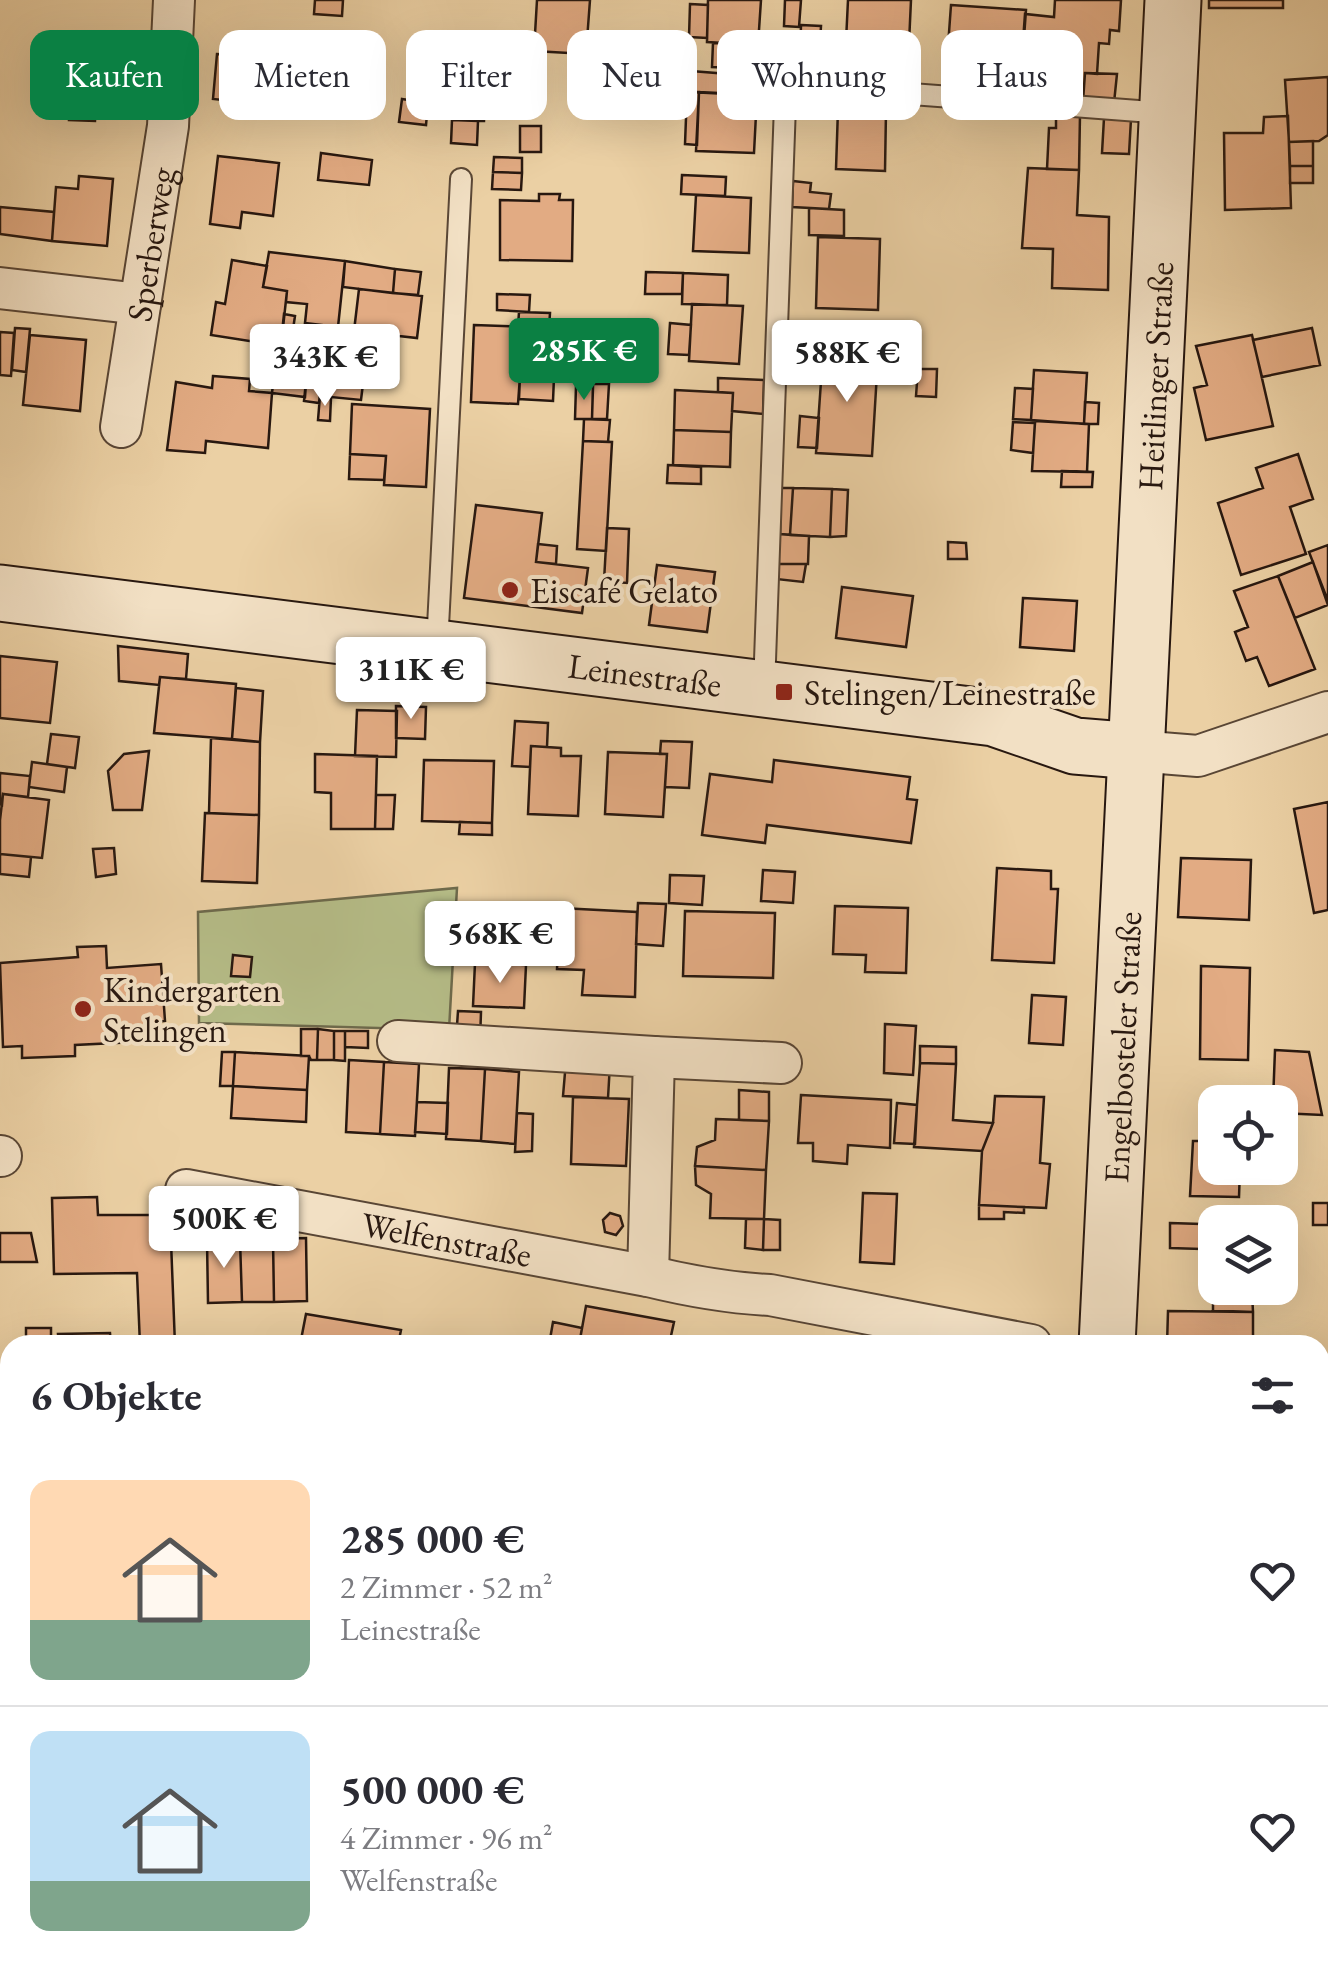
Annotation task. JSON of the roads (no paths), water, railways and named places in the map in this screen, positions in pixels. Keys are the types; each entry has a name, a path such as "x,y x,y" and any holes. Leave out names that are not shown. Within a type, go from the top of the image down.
{"street":[{"name":"Sperberweg","path":"121,427 168,126 174,0"},
{"name":"Heitlinger Straße","path":"1137,732 1173,0"},
{"path":"0,288 140,304"},
{"name":"Leinestraße","path":"0,593 994,718 1075,746 1137,732"},
{"path":"1137,732 1198,756 1328,712"},
{"name":"Engelbosteler Straße","path":"1107,1335 1137,732"},
{"path":"398,1041 780,1062"},
{"path":"648,1276 654,1057"},
{"name":"Welfenstraße","path":"186,1190 731,1294 770,1294 980,1335"}],"lane":[{"path":"921,95 1166,113"},
{"path":"764,690 784,120"},
{"path":"436,648 461,178"}],"place":[{"name":"Eiscafé Gelato","path":"510,590"},
{"name":"Stelingen/Leinestraße","path":"784,692"},
{"name":"Kindergarten Stelingen","path":"83,1009"}]}
